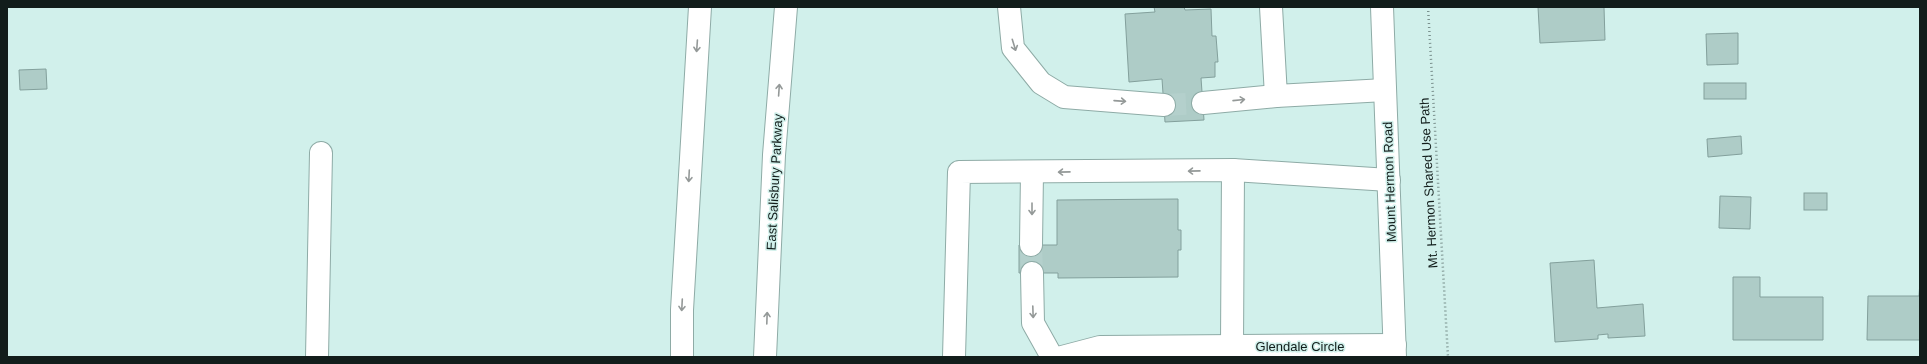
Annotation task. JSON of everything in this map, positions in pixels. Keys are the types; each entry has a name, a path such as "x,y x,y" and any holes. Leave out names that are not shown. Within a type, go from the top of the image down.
{"main road":[{"path":"682,357 682,310 700,7"},
{"name":"East Salisbury Parkway","path":"765,357 774,155 786,7"},
{"path":"1009,7 1014,48 1041,83 1064,97 1164,105"},
{"path":"1272,7 1276,96"},
{"name":"Mount Hermon Road","path":"1382,7 1395,351"},
{"path":"1203,103 1276,96 1385,90"},
{"path":"317,357 321,153"},
{"path":"954,357 959,172 1233,170 1389,180"},
{"path":"1232,346 1233,170"},
{"path":"1031,246 1032,172"},
{"path":"1032,273 1034,323 1052,357"},
{"name":"Glendale Circle","path":"1062,357 1100,347 1232,346 1395,351"}],"path":[{"name":"Mt. Hermon Shared Use Path","path":"1428,7 1448,357"}],"building":[{"path":"1154,7 1184,7 1185,10 1211,9 1212,36 1216,36 1218,62 1215,62 1215,77 1201,78 1204,120 1165,122 1162,79 1129,82 1125,14 1155,12"},
{"path":"1538,7 1604,7 1605,40 1540,43"},
{"path":"1738,33 1738,64 1707,65 1706,34"},
{"path":"46,69 47,89 20,90 19,70"},
{"path":"1704,83 1746,83 1746,99 1704,99"},
{"path":"1741,136 1742,154 1708,157 1707,139"},
{"path":"1804,193 1827,193 1827,210 1804,210"},
{"path":"1720,196 1751,197 1750,229 1719,228"},
{"path":"1178,199 1178,230 1181,230 1181,250 1178,250 1178,277 1058,278 1058,273 1019,273 1019,245 1057,245 1057,200"},
{"path":"1594,260 1597,308 1643,304 1645,336 1608,338 1608,334 1598,335 1598,339 1555,342 1550,263"},
{"path":"1733,277 1760,277 1760,297 1823,297 1823,340 1733,340"},
{"path":"1920,281 1920,340 1867,340 1868,296 1919,296"}],"tunnel":[{"path":"1164,105 1203,103"},
{"path":"1031,245 1032,273"}]}
